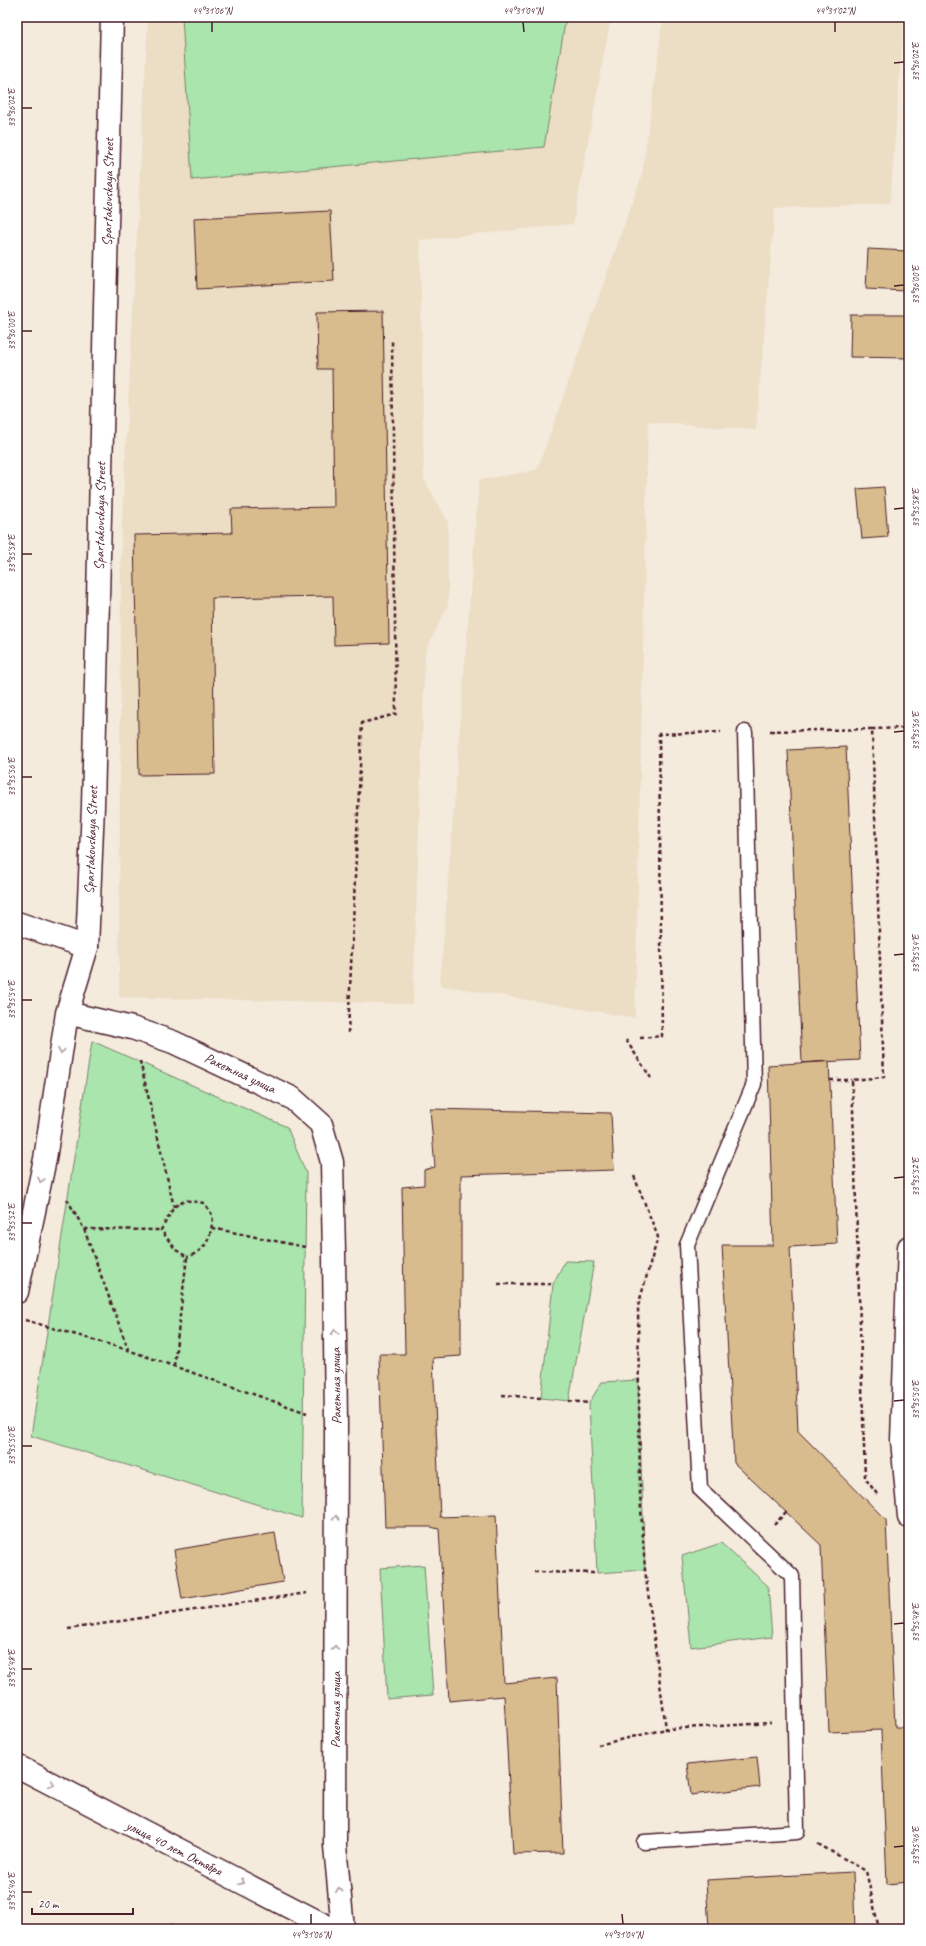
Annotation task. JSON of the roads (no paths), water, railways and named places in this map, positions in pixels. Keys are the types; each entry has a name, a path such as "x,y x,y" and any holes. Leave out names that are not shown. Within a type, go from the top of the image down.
{"main road":[{"name":"Spartakovskaya Street","path":"17,1292 45,1160 67,1013 87,947 93,806 112,17"},
{"path":"17,923 87,947"},
{"name":"Ракетная улица","path":"67,1013 132,1028 173,1042 292,1098 321,1124 332,1162 336,1423 335,1846 344,1929"},
{"path":"909,1247 902,1440 909,1517"},
{"name":"улица 40 лет Октября","path":"17,1766 332,1929"}],"lane":[{"path":"644,1842 797,1832 792,1576 700,1489 687,1245 754,1084 745,732"}]}
